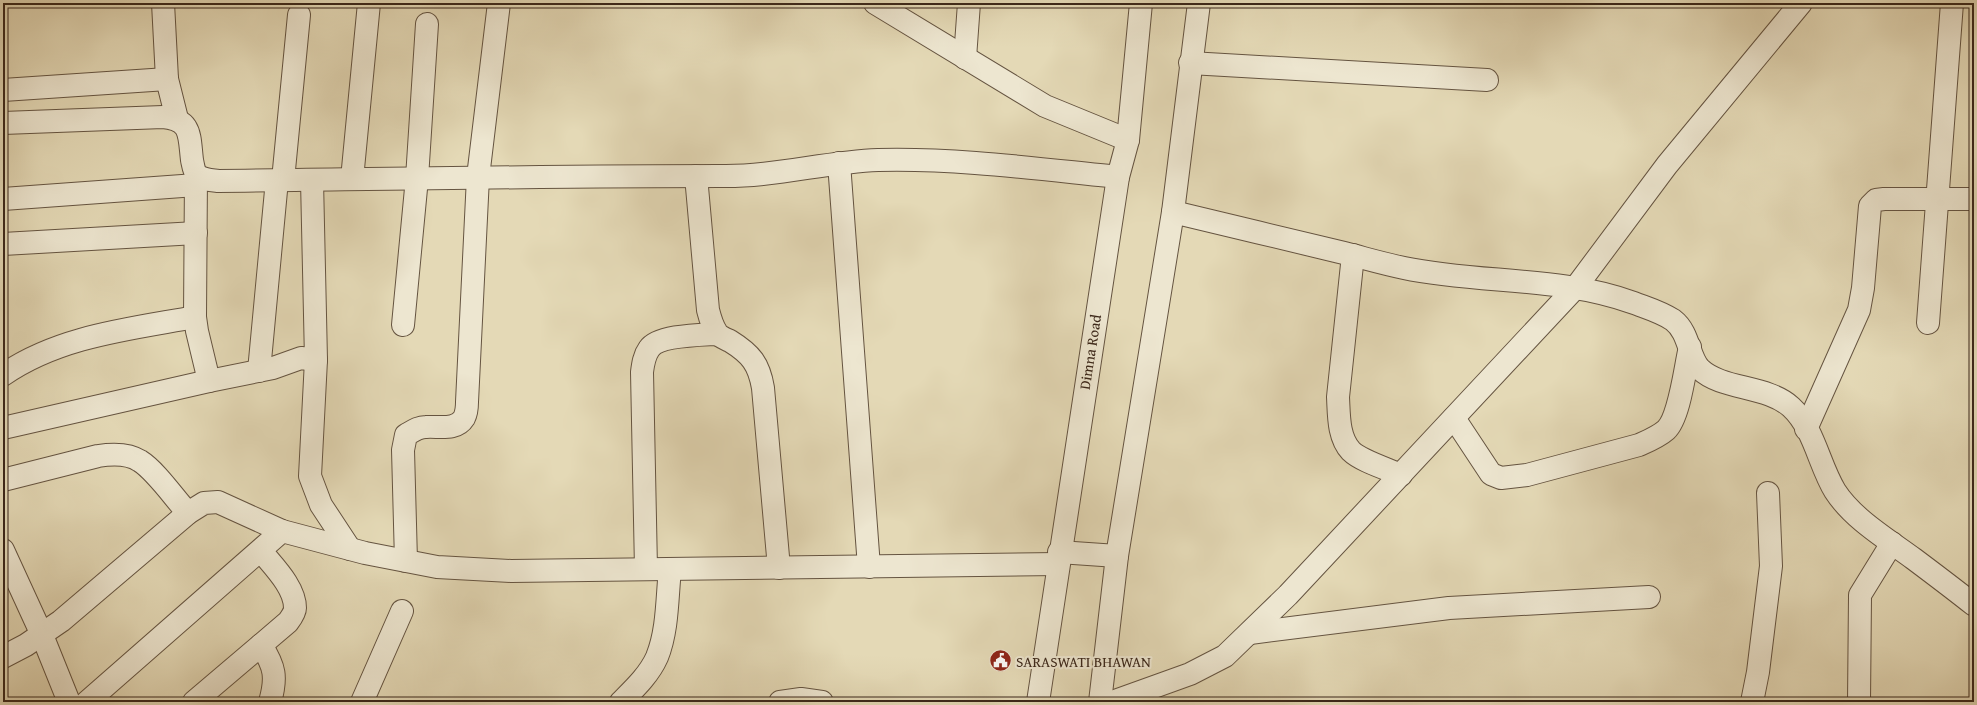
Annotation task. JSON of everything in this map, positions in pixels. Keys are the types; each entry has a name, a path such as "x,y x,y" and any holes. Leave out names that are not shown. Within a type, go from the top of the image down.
{"street":[{"path":"163,3 167,78 177,119"},
{"path":"352,179 369,3"},
{"path":"406,561 403,450 406,435 415,429 420,428 442,428 457,425 464,417 468,402 478,177 499,3"},
{"path":"876,3 903,12 965,58 1045,106 1128,140"},
{"path":"965,58 969,3"},
{"name":"Dimna Road","path":"1038,702 1118,177 1128,140 1141,3"},
{"path":"1100,702 1117,556 1174,212 1190,64 1199,3"},
{"path":"1112,702 1190,674 1225,656 1250,633 1401,475 1576,287 1667,165 1801,3"},
{"path":"1928,323 1952,3"},
{"path":"259,371 299,15"},
{"path":"403,326 417,178 427,24"},
{"path":"1190,64 1487,80"},
{"path":"3,90 167,78"},
{"path":"3,123 163,117 177,119 184,124 188,134 196,179 195,317 209,381"},
{"path":"3,199 196,179 218,181 750,175 877,160 952,162 1118,177"},
{"path":"839,164 869,567"},
{"path":"696,176 708,310 712,324 717,334 743,350 755,362 760,372 764,388 779,568"},
{"path":"312,180 316,360 310,476 321,505 350,549"},
{"path":"1806,429 1859,310 1863,288 1870,206 1876,200 1974,199"},
{"path":"1174,212 1405,268 1457,276 1576,287 1613,295 1660,313 1673,321 1683,332 1697,367 1706,374 1716,379 1756,390 1787,403 1797,414 1806,429 1835,492 1857,515 1974,605"},
{"path":"3,244 196,233"},
{"path":"1353,255 1338,398 1339,417 1343,436 1351,451 1401,475"},
{"path":"3,375 34,357 70,343 96,336 195,317"},
{"path":"646,569 642,372 644,358 650,347 661,341 717,334"},
{"path":"1454,418 1491,474 1502,478 1527,475 1639,445 1654,438 1666,429 1675,416 1690,347"},
{"path":"3,428 273,368 300,358 316,360"},
{"path":"3,480 98,456 112,454 126,456 140,460 188,513"},
{"path":"1752,702 1758,672 1770,566 1768,493"},
{"path":"3,657 42,635 188,513 204,503 218,502 282,531 350,549 437,567 511,571 869,567 1117,556"},
{"path":"87,702 282,531"},
{"path":"1859,702 1860,595 1892,543"},
{"path":"3,550 42,635 68,702"},
{"path":"194,702 288,622 296,609 293,597 287,585 261,551"},
{"path":"621,702 646,676 657,657 663,636 670,569"},
{"path":"1250,633 1449,608 1649,597"},
{"path":"362,702 402,611"},
{"path":"261,645 271,660 275,672 274,690 270,702"},
{"path":"780,702 801,699 822,702"}],"place":[{"name":"SARASWATI BHAWAN","path":"1000,661"}]}
